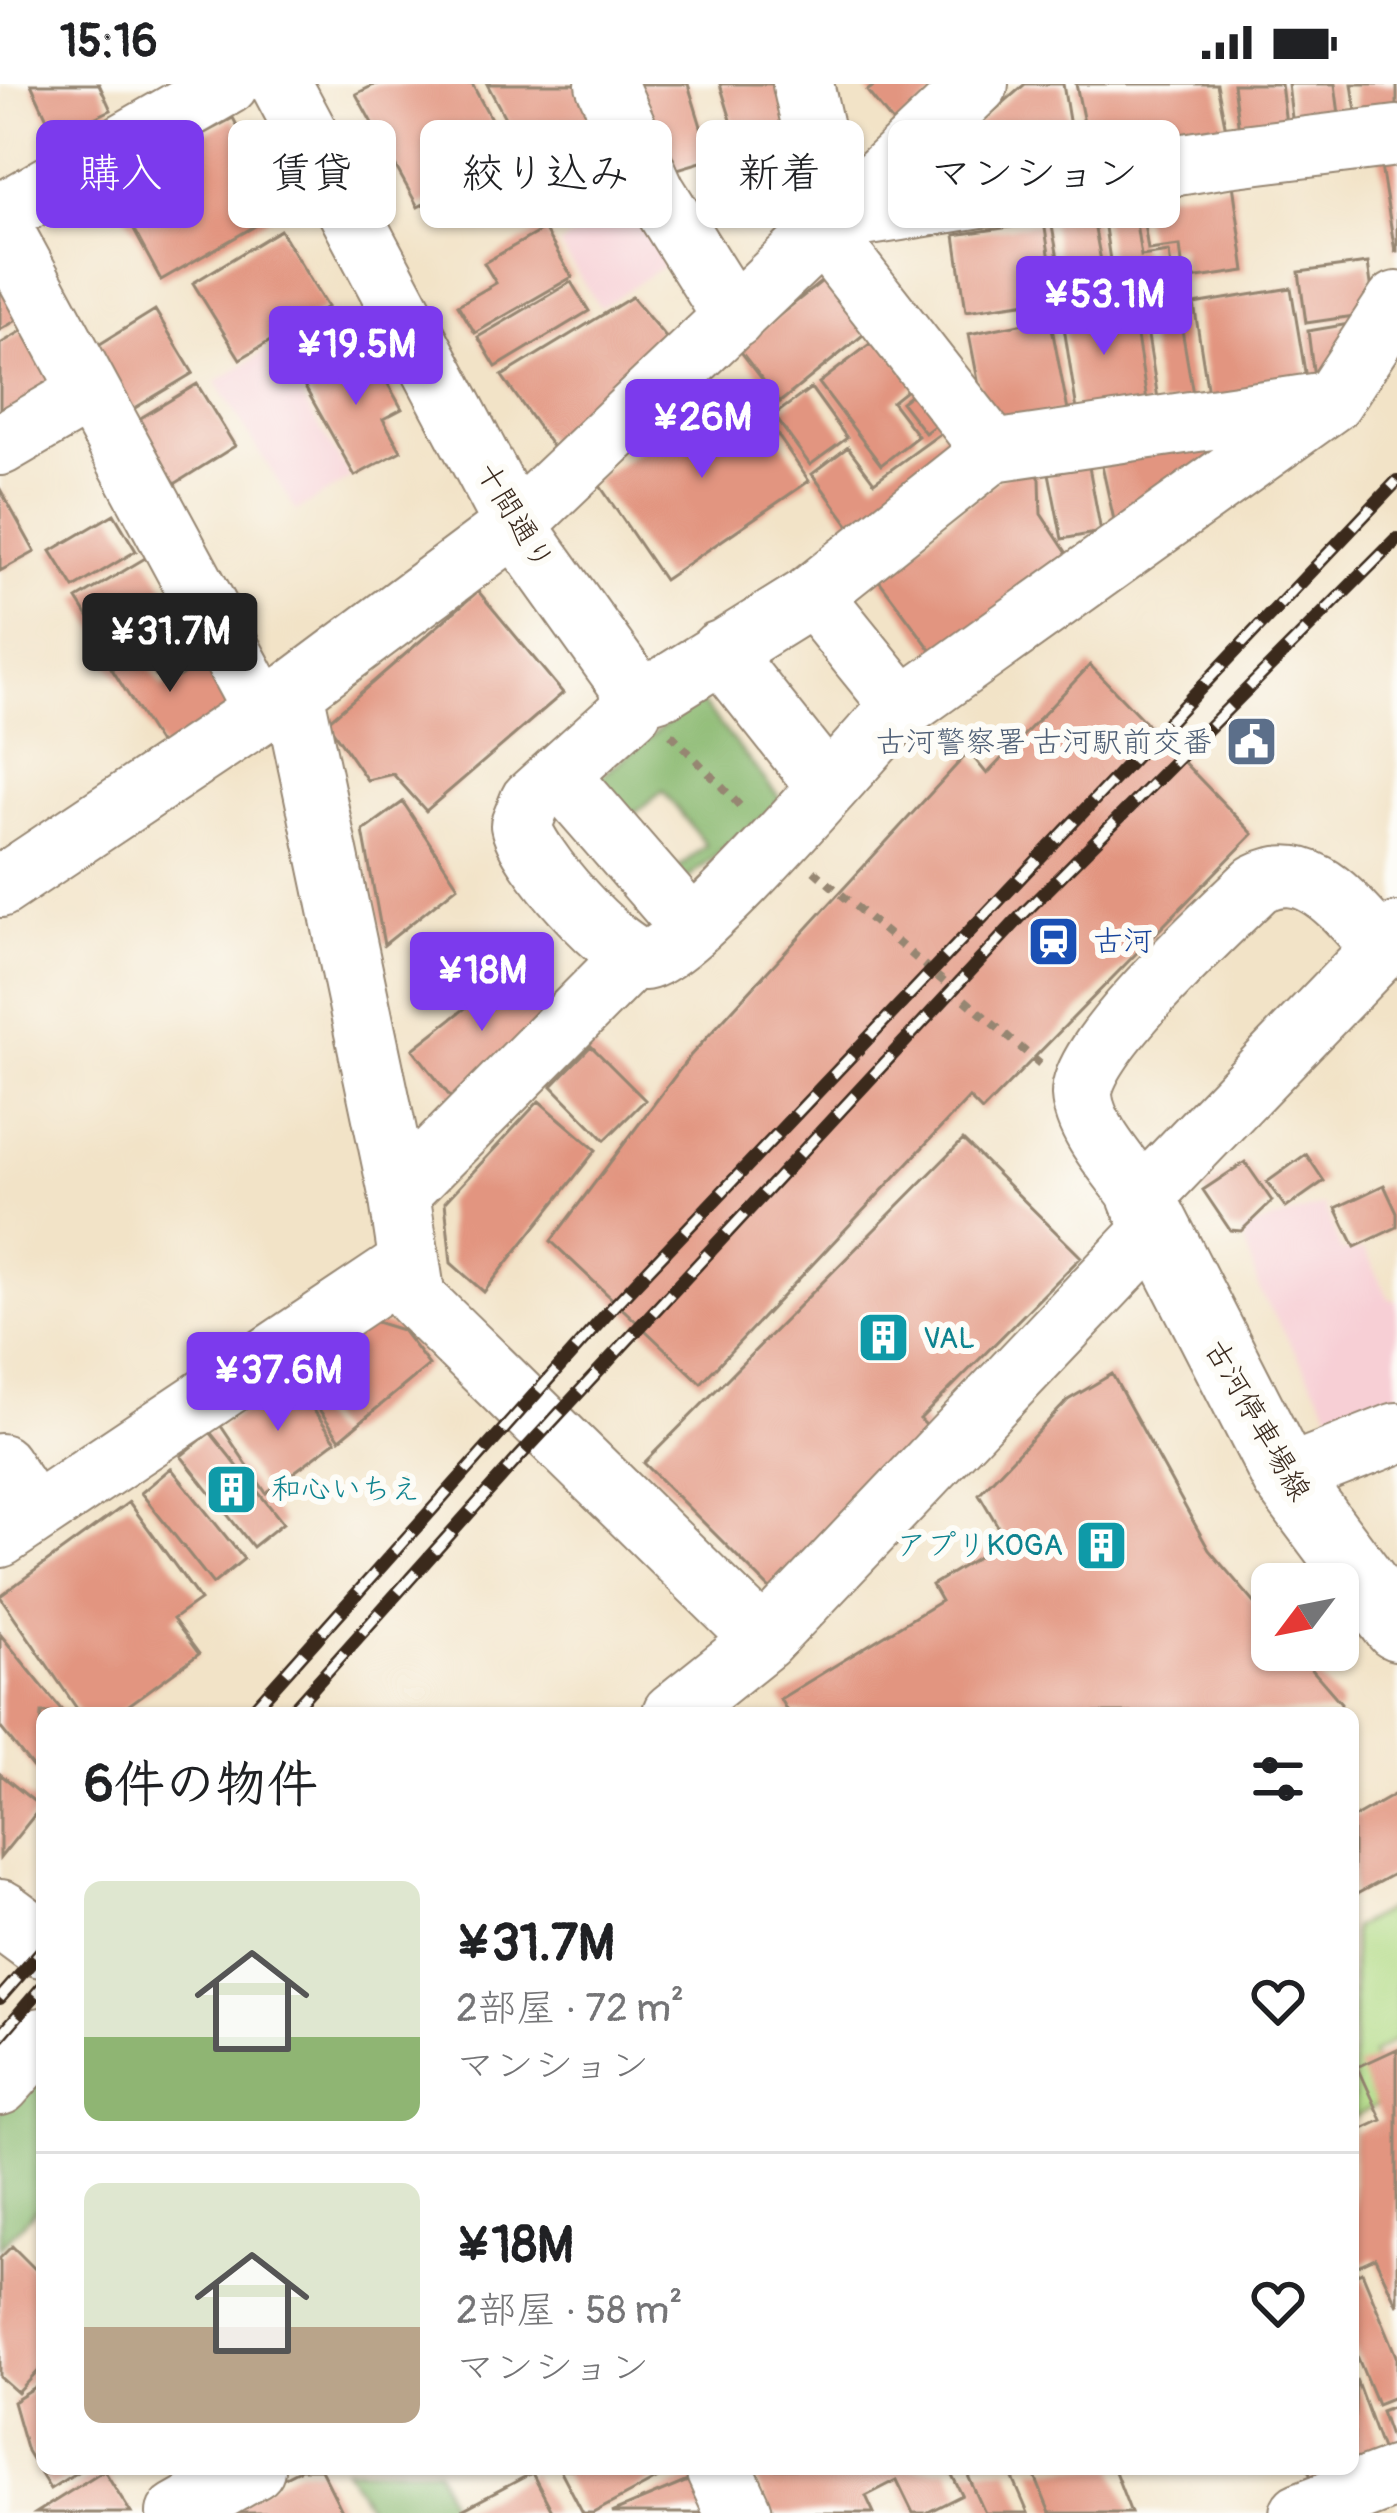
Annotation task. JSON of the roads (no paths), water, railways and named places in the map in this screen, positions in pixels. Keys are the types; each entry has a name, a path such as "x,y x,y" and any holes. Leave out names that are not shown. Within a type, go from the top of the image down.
{"main road":[{"name":"古河停車場線","path":"1149,1213 1286,1477 1397,1627"},
{"path":"0,1912 36,1939"},
{"path":"721,2475 739,2513"}],"street":[{"path":"0,215 228,84"},
{"name":"十間通り","path":"281,84 515,525 629,684"},
{"path":"606,84 655,192 734,318"},
{"path":"803,84 811,120"},
{"path":"864,192 978,84"},
{"path":"864,216 1227,157 1397,136"},
{"path":"0,225 89,392 278,701 398,1193 415,1298 764,1640"},
{"path":"0,886 278,701 515,525 826,228"},
{"path":"835,228 843,260 993,451"},
{"path":"1332,401 993,451 807,599 664,688 648,693 629,684 631,710 524,812 523,836 615,947 633,958 657,958 892,716 1332,401 1397,302"},
{"path":"0,445 89,392"},
{"path":"807,599 825,610 893,695 892,716"},
{"path":"720,651 827,786"},
{"path":"559,775 691,927"},
{"path":"680,1707 764,1640 1149,1213 1389,940 1305,876 1275,874 1243,897 1101,1044 1083,1078 1082,1100 1149,1213"},
{"path":"398,1193 633,958"},
{"path":"0,1465 16,1526 410,1263"},
{"path":"1286,1477 1397,1433"},
{"path":"0,2085 36,2045"},
{"path":"177,2513 244,2475"},
{"path":"1300,2513 1397,2476"}],"railway":[{"path":"255,1707 613,1307 1397,481"},
{"path":"295,1707 519,1457 1023,914 1397,539"},
{"path":"0,1998 36,1957"},
{"path":"0,2036 36,1994"}],"place":[{"name":"古河警察署 古河駅前交番","path":"1251,742"},
{"name":"古河","path":"1054,941"},
{"name":"VAL","path":"884,1338"},
{"name":"和心いちえ","path":"232,1489"},
{"name":"アプリKOGA","path":"1102,1545"}]}
